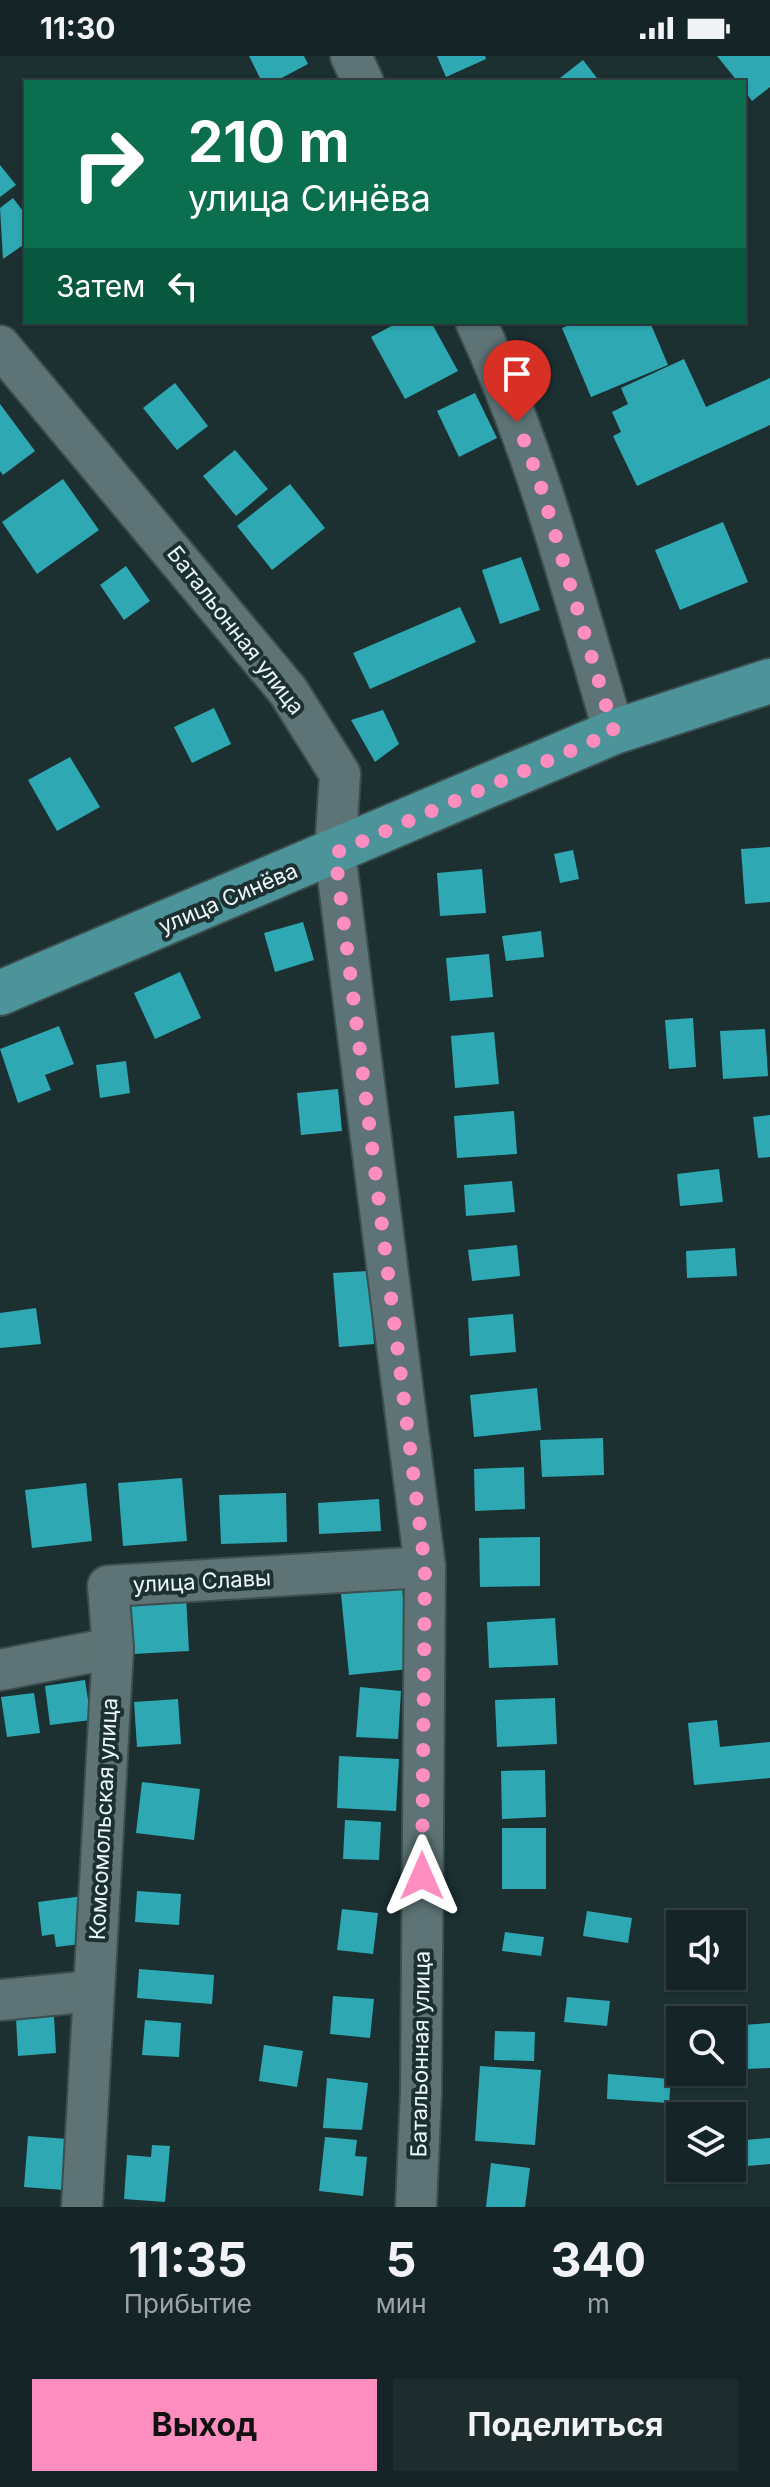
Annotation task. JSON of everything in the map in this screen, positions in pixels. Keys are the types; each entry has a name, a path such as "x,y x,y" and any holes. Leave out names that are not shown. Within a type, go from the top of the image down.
{"main road":[{"name":"улица Синёва","path":"0,993 614,732 770,681"}],"street":[{"path":"351,56 362,80"},
{"path":"477,324 497,367 538,477 614,732"},
{"name":"Батальонная улица","path":"0,346 288,691 340,774 335,853 425,1567 421,2092 416,2207"},
{"name":"улица Славы","path":"113,1648 108,1586 425,1567"},
{"path":"0,1670 113,1648"},
{"name":"Комсомольская улица","path":"82,2207 113,1648"},
{"path":"0,2000 93,1991"}],"building":[{"path":"249,56 304,56 308,64 278,80 261,80"},
{"path":"437,56 485,56 486,59 446,77"},
{"path":"717,56 770,56 770,87 752,101 746,93 746,80 736,80"},
{"path":"583,60 598,80 558,80"},
{"path":"0,165 16,185 0,197"},
{"path":"13,198 24,212 24,244 3,259 0,208"},
{"path":"395,324 432,324 458,371 405,399 371,337"},
{"path":"572,324 651,324 668,365 591,397 562,328"},
{"path":"684,359 706,407 770,378 770,425 637,486 613,436 621,432 612,412 628,404 621,388"},
{"path":"175,383 208,426 177,450 143,408"},
{"path":"475,393 497,438 459,457 437,411"},
{"path":"0,404 35,451 3,475 0,471"},
{"path":"235,450 268,489 236,516 203,476"},
{"path":"63,479 99,530 37,574 2,522"},
{"path":"290,484 325,528 272,570 237,526"},
{"path":"723,522 748,582 680,610 655,550"},
{"path":"521,557 540,610 500,624 482,570"},
{"path":"126,566 150,601 124,620 100,585"},
{"path":"460,607 476,642 370,689 353,653"},
{"path":"214,708 231,744 192,763 174,727"},
{"path":"383,710 399,744 375,762 351,720"},
{"path":"70,757 100,807 57,831 28,780"},
{"path":"770,847 770,902 745,904 741,849"},
{"path":"573,850 579,879 560,883 554,854"},
{"path":"482,869 486,913 440,916 437,873"},
{"path":"303,922 314,960 275,972 264,933"},
{"path":"541,931 544,957 506,961 502,936"},
{"path":"489,954 493,997 450,1001 446,958"},
{"path":"180,972 201,1018 155,1039 134,993"},
{"path":"693,1018 696,1067 669,1069 665,1020"},
{"path":"59,1026 74,1064 45,1075 51,1090 18,1103 0,1049"},
{"path":"765,1029 768,1076 723,1079 720,1031"},
{"path":"494,1032 499,1084 455,1088 451,1036"},
{"path":"126,1061 130,1093 100,1098 96,1065"},
{"path":"338,1089 342,1131 301,1135 297,1093"},
{"path":"514,1111 517,1154 457,1158 454,1116"},
{"path":"770,1115 770,1157 758,1158 753,1117"},
{"path":"719,1169 723,1202 680,1206 677,1174"},
{"path":"512,1181 515,1212 466,1216 464,1185"},
{"path":"517,1245 520,1276 472,1281 468,1250"},
{"path":"735,1248 737,1276 687,1278 686,1251"},
{"path":"368,1271 374,1344 339,1347 333,1273"},
{"path":"36,1308 41,1344 0,1348 0,1313"},
{"path":"513,1314 516,1352 470,1356 468,1318"},
{"path":"537,1388 541,1430 474,1437 470,1395"},
{"path":"603,1438 604,1475 542,1477 540,1440"},
{"path":"524,1467 525,1509 475,1511 474,1469"},
{"path":"182,1478 187,1541 123,1546 118,1483"},
{"path":"86,1483 92,1541 32,1548 25,1490"},
{"path":"286,1493 287,1542 221,1544 219,1495"},
{"path":"379,1499 381,1531 319,1534 318,1503"},
{"path":"540,1537 540,1586 480,1587 479,1538"},
{"path":"402,1588 410,1669 349,1675 341,1594"},
{"path":"186,1596 189,1651 133,1654 130,1599"},
{"path":"555,1618 558,1665 489,1668 487,1622"},
{"path":"85,1680 91,1720 50,1725 45,1686"},
{"path":"360,1687 401,1691 398,1739 356,1737"},
{"path":"34,1693 40,1733 7,1737 1,1697"},
{"path":"555,1698 557,1744 497,1747 495,1700"},
{"path":"178,1699 181,1744 137,1747 134,1702"},
{"path":"717,1720 720,1747 770,1742 770,1778 694,1785 688,1723"},
{"path":"339,1756 399,1759 396,1811 337,1808"},
{"path":"545,1770 546,1817 502,1819 501,1771"},
{"path":"142,1782 200,1789 194,1840 136,1833"},
{"path":"345,1820 381,1822 379,1860 343,1859"},
{"path":"502,1828 546,1828 546,1889 502,1889"},
{"path":"137,1891 181,1894 179,1925 135,1922"},
{"path":"83,1896 89,1943 56,1947 54,1934 42,1936 38,1902"},
{"path":"342,1909 378,1913 373,1954 337,1950"},
{"path":"587,1911 632,1918 628,1943 583,1936"},
{"path":"505,1932 544,1937 541,1956 502,1951"},
{"path":"139,1969 214,1975 212,2004 137,1998"},
{"path":"333,1996 374,1999 370,2038 330,2034"},
{"path":"567,1997 610,2001 607,2026 564,2022"},
{"path":"54,2016 56,2053 18,2056 16,2018"},
{"path":"145,2020 181,2023 179,2057 142,2055"},
{"path":"770,2023 770,2068 746,2069 746,2025"},
{"path":"495,2031 535,2032 534,2061 494,2060"},
{"path":"264,2045 303,2051 297,2087 259,2081"},
{"path":"480,2066 541,2070 535,2145 475,2141"},
{"path":"608,2074 666,2079 666,2086 670,2086 669,2102 666,2103 607,2099"},
{"path":"327,2078 368,2083 362,2130 323,2128"},
{"path":"28,2136 68,2139 64,2190 24,2187"},
{"path":"325,2137 357,2140 355,2156 367,2157 363,2196 319,2191"},
{"path":"770,2138 770,2164 747,2166 746,2140"},
{"path":"152,2145 170,2146 165,2202 124,2199 127,2155 151,2157"},
{"path":"491,2163 530,2168 525,2207 486,2207"}],"route":[{"path":"422,1876 425,1567 335,853 614,732 538,477 517,422"}]}
